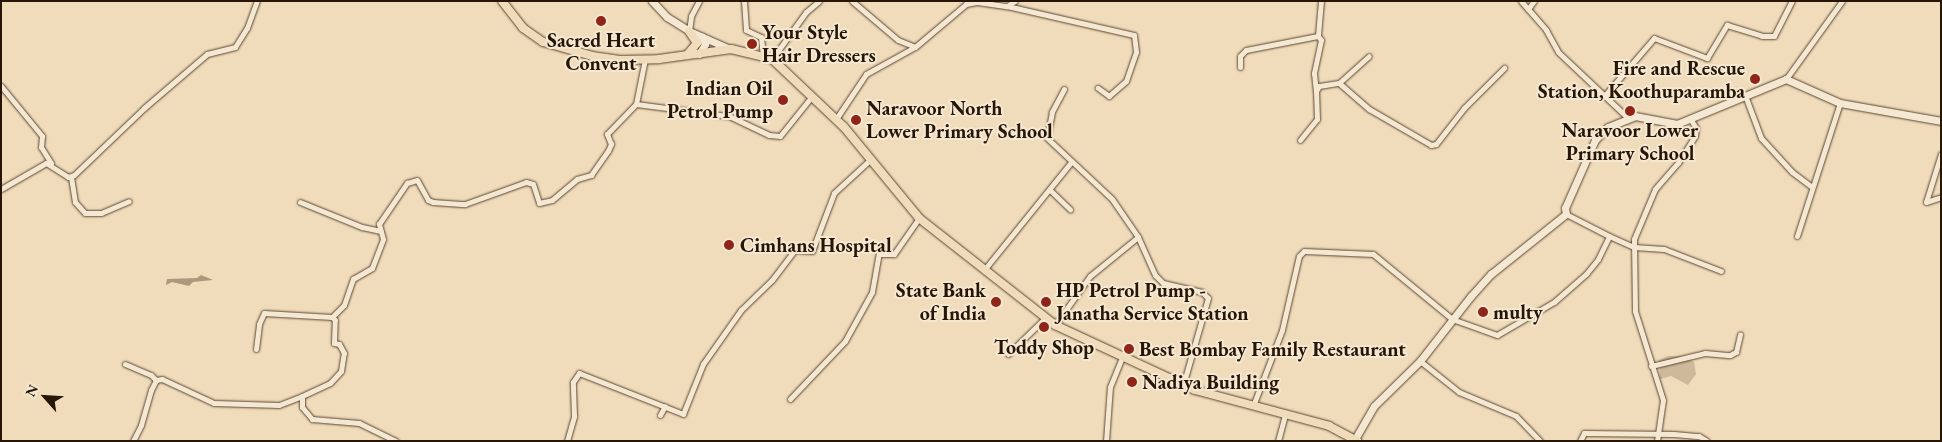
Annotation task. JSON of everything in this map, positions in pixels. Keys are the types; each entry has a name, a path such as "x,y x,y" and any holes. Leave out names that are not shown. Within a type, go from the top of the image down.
{"main road":[{"path":"502,1 523,28 543,42 592,56 645,59 686,56 731,49"},
{"path":"652,1 668,17 689,30 731,49 772,59 836,119 919,218 983,271 1055,325 1183,385 1329,426 1356,440 1374,406 1420,361 1452,319 1491,274 1566,214 1565,208 1595,140 1608,127 1628,118 1642,116 1668,125 1691,120 1746,98 1786,79 1840,103 1941,121"},
{"path":"686,56 696,46 689,30"},
{"path":"700,54 705,44 702,36"}],"street":[{"path":"71,177 144,108 207,54 235,47 247,28 256,1"},
{"path":"689,30 691,16 699,1"},
{"path":"744,1 746,30 761,37 763,56"},
{"path":"772,59 806,12 819,1"},
{"path":"852,1 898,40 915,46"},
{"path":"1007,6 1014,1"},
{"path":"1300,140 1317,119 1314,73 1321,40 1318,36 1321,1"},
{"path":"1521,1 1565,59 1606,94 1628,118"},
{"path":"1528,9 1534,1"},
{"path":"1606,94 1654,38 1708,58 1727,25 1762,36 1774,36 1792,1"},
{"path":"1786,79 1842,1"},
{"path":"836,119 866,74 915,46 966,4 977,2 1007,6 1134,36 1136,52 1126,81 1109,96 1098,88"},
{"path":"1240,67 1240,56 1246,50 1318,36"},
{"path":"1316,90 1319,86 1339,82 1369,56"},
{"path":"256,349 259,324 264,313 332,317 344,305 353,279 372,268 383,239 379,226 404,186 414,179 433,202 465,204 526,182 532,184 539,203 552,200 577,179 591,175 611,144 607,134 636,104 645,59"},
{"path":"1339,82 1369,108 1431,144 1436,144 1464,108 1504,68"},
{"path":"1,86 42,136 41,147 51,163 71,177 75,202 85,213 101,213 129,201"},
{"path":"1064,89 1052,112 1047,138 1112,199 1138,237 1155,275 1163,283 1202,292 1208,298 1183,385"},
{"path":"636,104 729,116 769,135 780,136 812,96"},
{"path":"1746,98 1761,138 1792,172 1812,187"},
{"path":"1797,236 1840,103"},
{"path":"1657,441 1663,400 1651,366 1636,310 1634,247 1636,228 1655,189 1678,162 1695,136 1696,128 1691,120"},
{"path":"1941,154 1926,202 1941,197"},
{"path":"567,441 574,416 573,382 579,372 683,414 694,385 709,356 741,310 772,280 795,250 812,251 834,193 871,159"},
{"path":"983,271 1071,162"},
{"path":"1,189 44,164 51,163"},
{"path":"1050,190 1070,209"},
{"path":"300,202 362,227 381,231"},
{"path":"1566,214 1634,247 1664,249 1721,271"},
{"path":"790,399 845,341 872,292 879,254 894,254 919,218"},
{"path":"1253,406 1282,330 1300,256 1304,251 1373,254 1452,319 1496,334 1554,302 1586,274 1598,259 1608,236"},
{"path":"1055,325 1090,276 1138,237"},
{"path":"156,380 162,379 181,386 214,403 279,405 302,396 337,377 344,362 342,347 334,343 335,320 332,317"},
{"path":"1008,354 1045,318"},
{"path":"1651,366 1705,353 1730,355 1736,352 1740,334"},
{"path":"1106,441 1110,387 1122,357"},
{"path":"1420,361 1459,392 1516,416 1540,441"},
{"path":"126,364 151,375 156,380"},
{"path":"133,441 156,380"},
{"path":"302,407 311,391"},
{"path":"302,396 302,407 312,419 360,423 396,441"},
{"path":"660,414 665,406"},
{"path":"1278,441 1285,414"},
{"path":"1580,441 1584,433 1659,433 1700,436 1707,441"}],"shaded area":[{"path":"201,275 213,280 193,282 189,286 172,282 166,285 167,279 197,278"},
{"path":"1668,356 1685,356 1694,362 1696,374 1688,385 1671,376 1660,379 1659,360"}],"place":[{"name":"Sacred Heart Convent","path":"601,21"},
{"name":"Your Style Hair Dressers","path":"752,44"},
{"name":"Fire and Rescue Station, Koothuparamba","path":"1755,79"},
{"name":"Indian Oil Petrol Pump","path":"783,100"},
{"name":"Naravoor Lower Primary School","path":"1630,111"},
{"name":"Naravoor North Lower Primary School","path":"856,120"},
{"name":"Cimhans Hospital","path":"729,245"},
{"name":"State Bank of India","path":"996,302"},
{"name":"HP Petrol Pump - Janatha Service Station","path":"1046,302"},
{"name":"multy","path":"1483,312"},
{"name":"Toddy Shop","path":"1044,327"},
{"name":"Best Bombay Family Restaurant","path":"1129,349"},
{"name":"Nadiya Building","path":"1132,382"}]}
